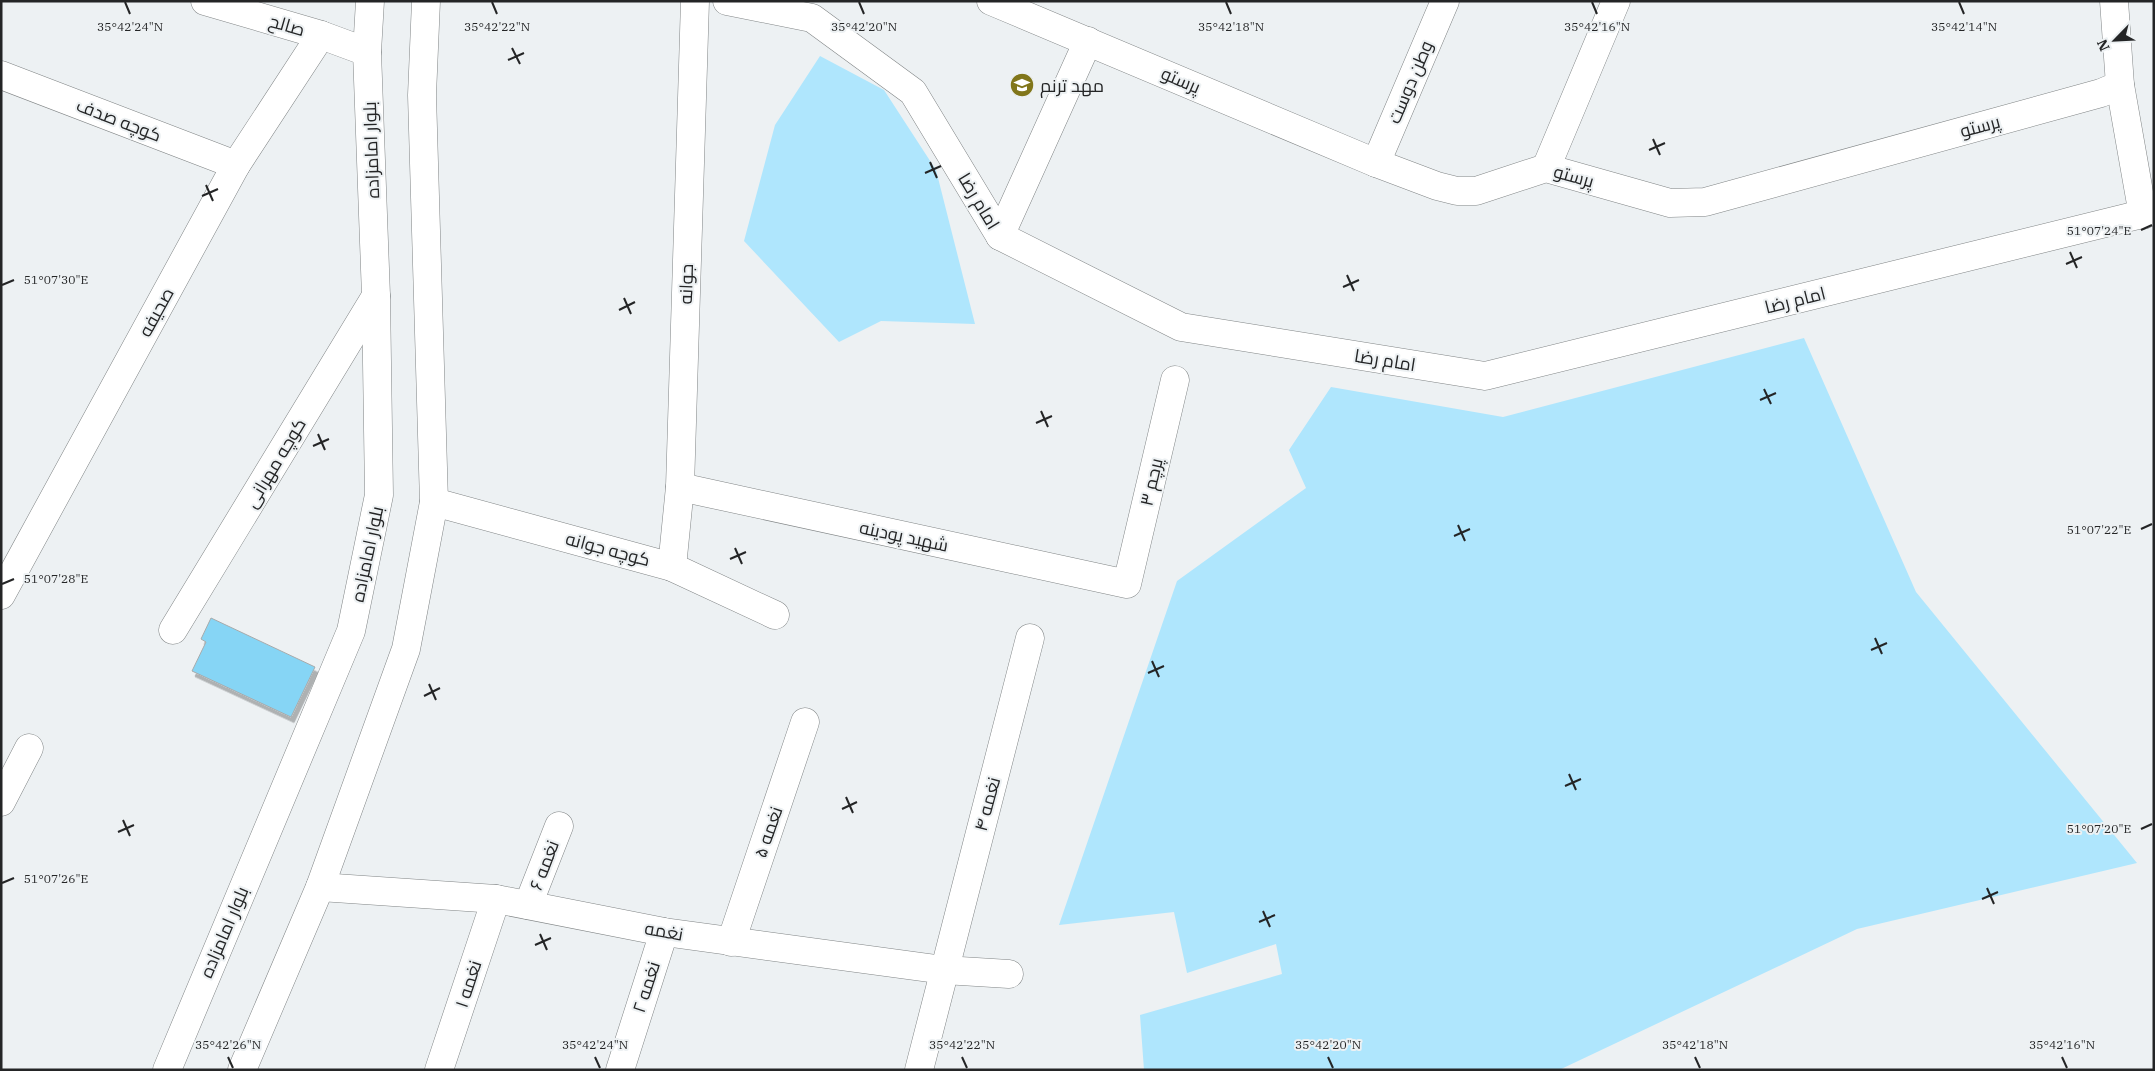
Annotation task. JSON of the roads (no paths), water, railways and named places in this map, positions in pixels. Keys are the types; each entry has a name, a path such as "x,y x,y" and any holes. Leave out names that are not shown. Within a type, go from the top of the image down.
{"street":[{"name":"صالح","path":"205,1 321,35 367,52"},
{"name":"بلوار امامزاده","path":"167,1070 351,631 379,495 376,296 367,52 370,1"},
{"path":"242,1070 320,887 406,649 434,502 422,95 426,1"},
{"name":"جوانه","path":"672,567 680,487 695,1"},
{"name":"امام رضا","path":"727,1 817,10 913,92 1000,236 1181,327 1485,376 2148,213"},
{"name":"پرستو","path":"991,1 1376,163 1437,186 1457,191 1476,191 1546,168 1670,204 1705,202 2101,93 2120,85"},
{"name":"وطن دوست","path":"1376,163 1445,1"},
{"path":"1546,168 1616,1"},
{"path":"2114,1 2120,85 2148,213"},
{"name":"صحیفه","path":"1,594 236,165 321,35"},
{"path":"1000,236 1088,41"},
{"name":"کوچه صدف","path":"2,78 236,165"},
{"name":"کوچه مهرانی","path":"173,630 376,296"},
{"name":"پرچم ۳","path":"1128,584 1175,380"},
{"name":"شهید پودینه","path":"680,487 1128,584"},
{"name":"کوچه جوانه","path":"434,502 672,567 775,615"},
{"name":"نغمه ۴","path":"919,1070 1030,638"},
{"name":"نغمه ۵","path":"731,942 805,722"},
{"path":"1,802 29,748"},
{"name":"نغمه ۶","path":"528,905 559,826"},
{"name":"نغمه","path":"320,887 496,899 664,932 731,942 944,970 1009,974"},
{"name":"نغمه ۱","path":"439,1070 496,899"},
{"name":"نغمه ۲","path":"620,1070 664,932"}],"place":[{"name":"مهد ترنم","path":"1022,85"}]}
